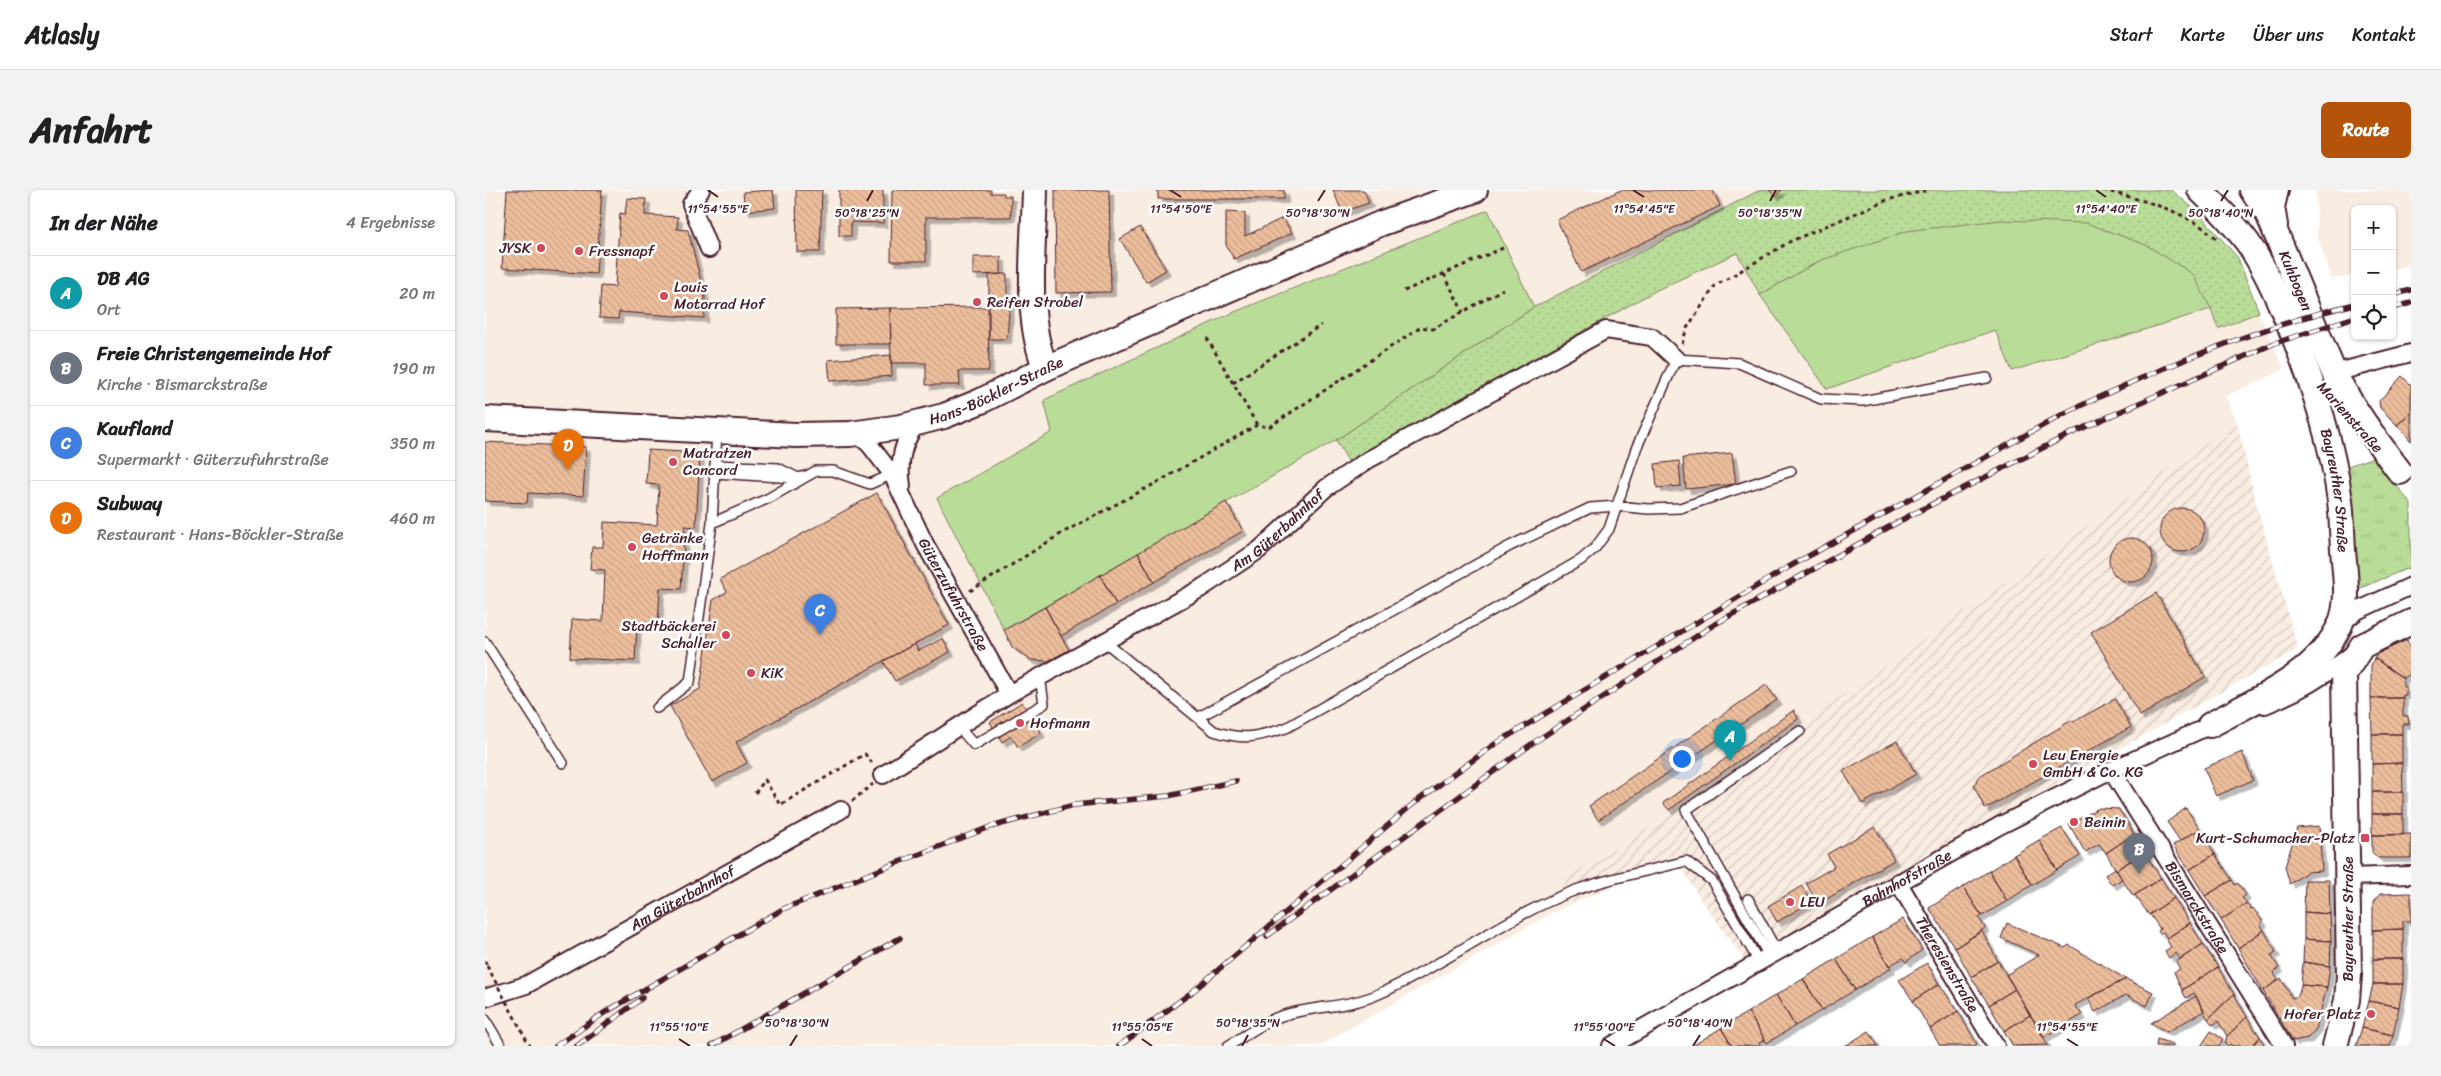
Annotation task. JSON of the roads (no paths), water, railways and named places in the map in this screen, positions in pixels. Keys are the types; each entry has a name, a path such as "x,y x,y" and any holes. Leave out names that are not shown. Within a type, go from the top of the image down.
{"main road":[{"path":"1035,190 1033,318 1037,343 1046,368"},
{"name":"Hans-Böckler-Straße","path":"485,419 797,435 850,434 919,423 981,401 1046,368 1382,223 1475,190"},
{"path":"2200,190 2247,242"},
{"path":"2243,190 2240,218 2247,242"},
{"name":"Kuhbogen","path":"2252,190 2268,214 2277,234 2334,373"},
{"path":"2276,190 2272,207 2277,234"},
{"name":"Kuhbogen","path":"2247,242 2274,288 2303,359"},
{"name":"Marienstraße","path":"2303,359 2337,407 2406,477"},
{"name":"Bayreuther Straße","path":"2303,359 2326,432 2340,502 2346,602 2340,624"},
{"name":"Marienstraße","path":"2334,373 2366,427 2406,477"},
{"path":"2362,646 2411,622"},
{"name":"Bahnhofstraße","path":"2211,724 2287,683 2318,655 2340,624"},
{"name":"Bayreuther Straße","path":"2335,1046 2347,1000 2349,975 2344,674 2362,646"}],"street":[{"path":"701,190 691,204 709,249"},
{"name":"Am Güterbahnhof","path":"883,775 1009,694 1200,589 1259,550 1326,488 1368,460 1606,330 1652,337 1677,359"},
{"path":"2334,373 2411,353"},
{"name":"Güterzufuhrstraße","path":"896,472 906,442 919,423"},
{"name":"Güterzufuhrstraße","path":"850,434 869,444 896,472 925,544 1009,694"},
{"path":"2340,624 2357,611 2411,586"},
{"name":"Bahnhofstraße","path":"1611,1046 1999,826 2111,770 2211,724 2293,694 2328,673 2362,646"},
{"name":"Bismarckstraße","path":"2111,770 2284,1046"},
{"name":"Am Güterbahnhof","path":"485,998 526,985 841,810"},
{"path":"2347,877 2411,875"},
{"name":"Theresienstraße","path":"1898,882 1996,1046"}],"lane":[{"path":"1104,641 1214,730 1234,737 1252,738 1286,728 1581,560 1595,548 1609,529 1636,450 1677,359 1739,363 1821,399 1862,401 1987,378"},
{"path":"657,708 690,682 712,523 717,430"},
{"path":"715,469 778,468 802,477"},
{"path":"712,523 769,498 802,477 816,471 833,471 870,484 896,472"},
{"path":"1199,717 1510,546 1590,508 1617,506 1648,509 1680,508 1791,471"},
{"path":"485,642 563,763"},
{"path":"958,726 974,744 1044,704 1040,677"},
{"path":"1768,956 1686,810 1800,731"},
{"path":"1229,1046 1280,1016 1311,1009 1339,1006 1372,997 1535,909 1576,890 1686,861 1712,881 1768,956"},
{"path":"1748,899 1768,956"},
{"path":"485,1019 501,1046"}],"railway":[{"path":"2396,294 2411,290"},
{"path":"2396,307 2411,303"},
{"path":"1119,1046 1192,992 1413,804 1495,744 1787,568 2065,413 2171,366 2243,337 2351,305"},
{"path":"1267,936 1533,743 1715,624 1907,517 2074,432 2275,343 2351,318"},
{"path":"556,1046 604,1013 783,909 894,864 990,827 1074,805 1168,796 1236,781"},
{"path":"712,1046 900,938"},
{"path":"577,1046 642,998"}],"place":[{"name":"JYSK","path":"541,248"},
{"name":"Fressnapf","path":"579,251"},
{"name":"Louis Motorrad Hof","path":"664,296"},
{"name":"Reifen Strobel","path":"977,302"},
{"name":"Matratzen Concord","path":"673,462"},
{"name":"Subway","path":"568,470"},
{"name":"Getränke Hoffmann","path":"632,547"},
{"name":"Stadtbäckerei Schaller","path":"726,635"},
{"name":"Kaufland","path":"820,635"},
{"name":"KiK","path":"751,673"},
{"name":"Hofmann","path":"1020,723"},
{"name":"DB AG","path":"1730,761"},
{"name":"Leu Energie GmbH & Co. KG","path":"2033,764"},
{"name":"Beinin","path":"2074,822"},
{"name":"Kurt-Schumacher-Platz","path":"2365,838"},
{"name":"Freie Christengemeinde Hof","path":"2139,874"},
{"name":"LEU","path":"1790,902"},
{"name":"Hofer Platz","path":"2371,1014"}]}
